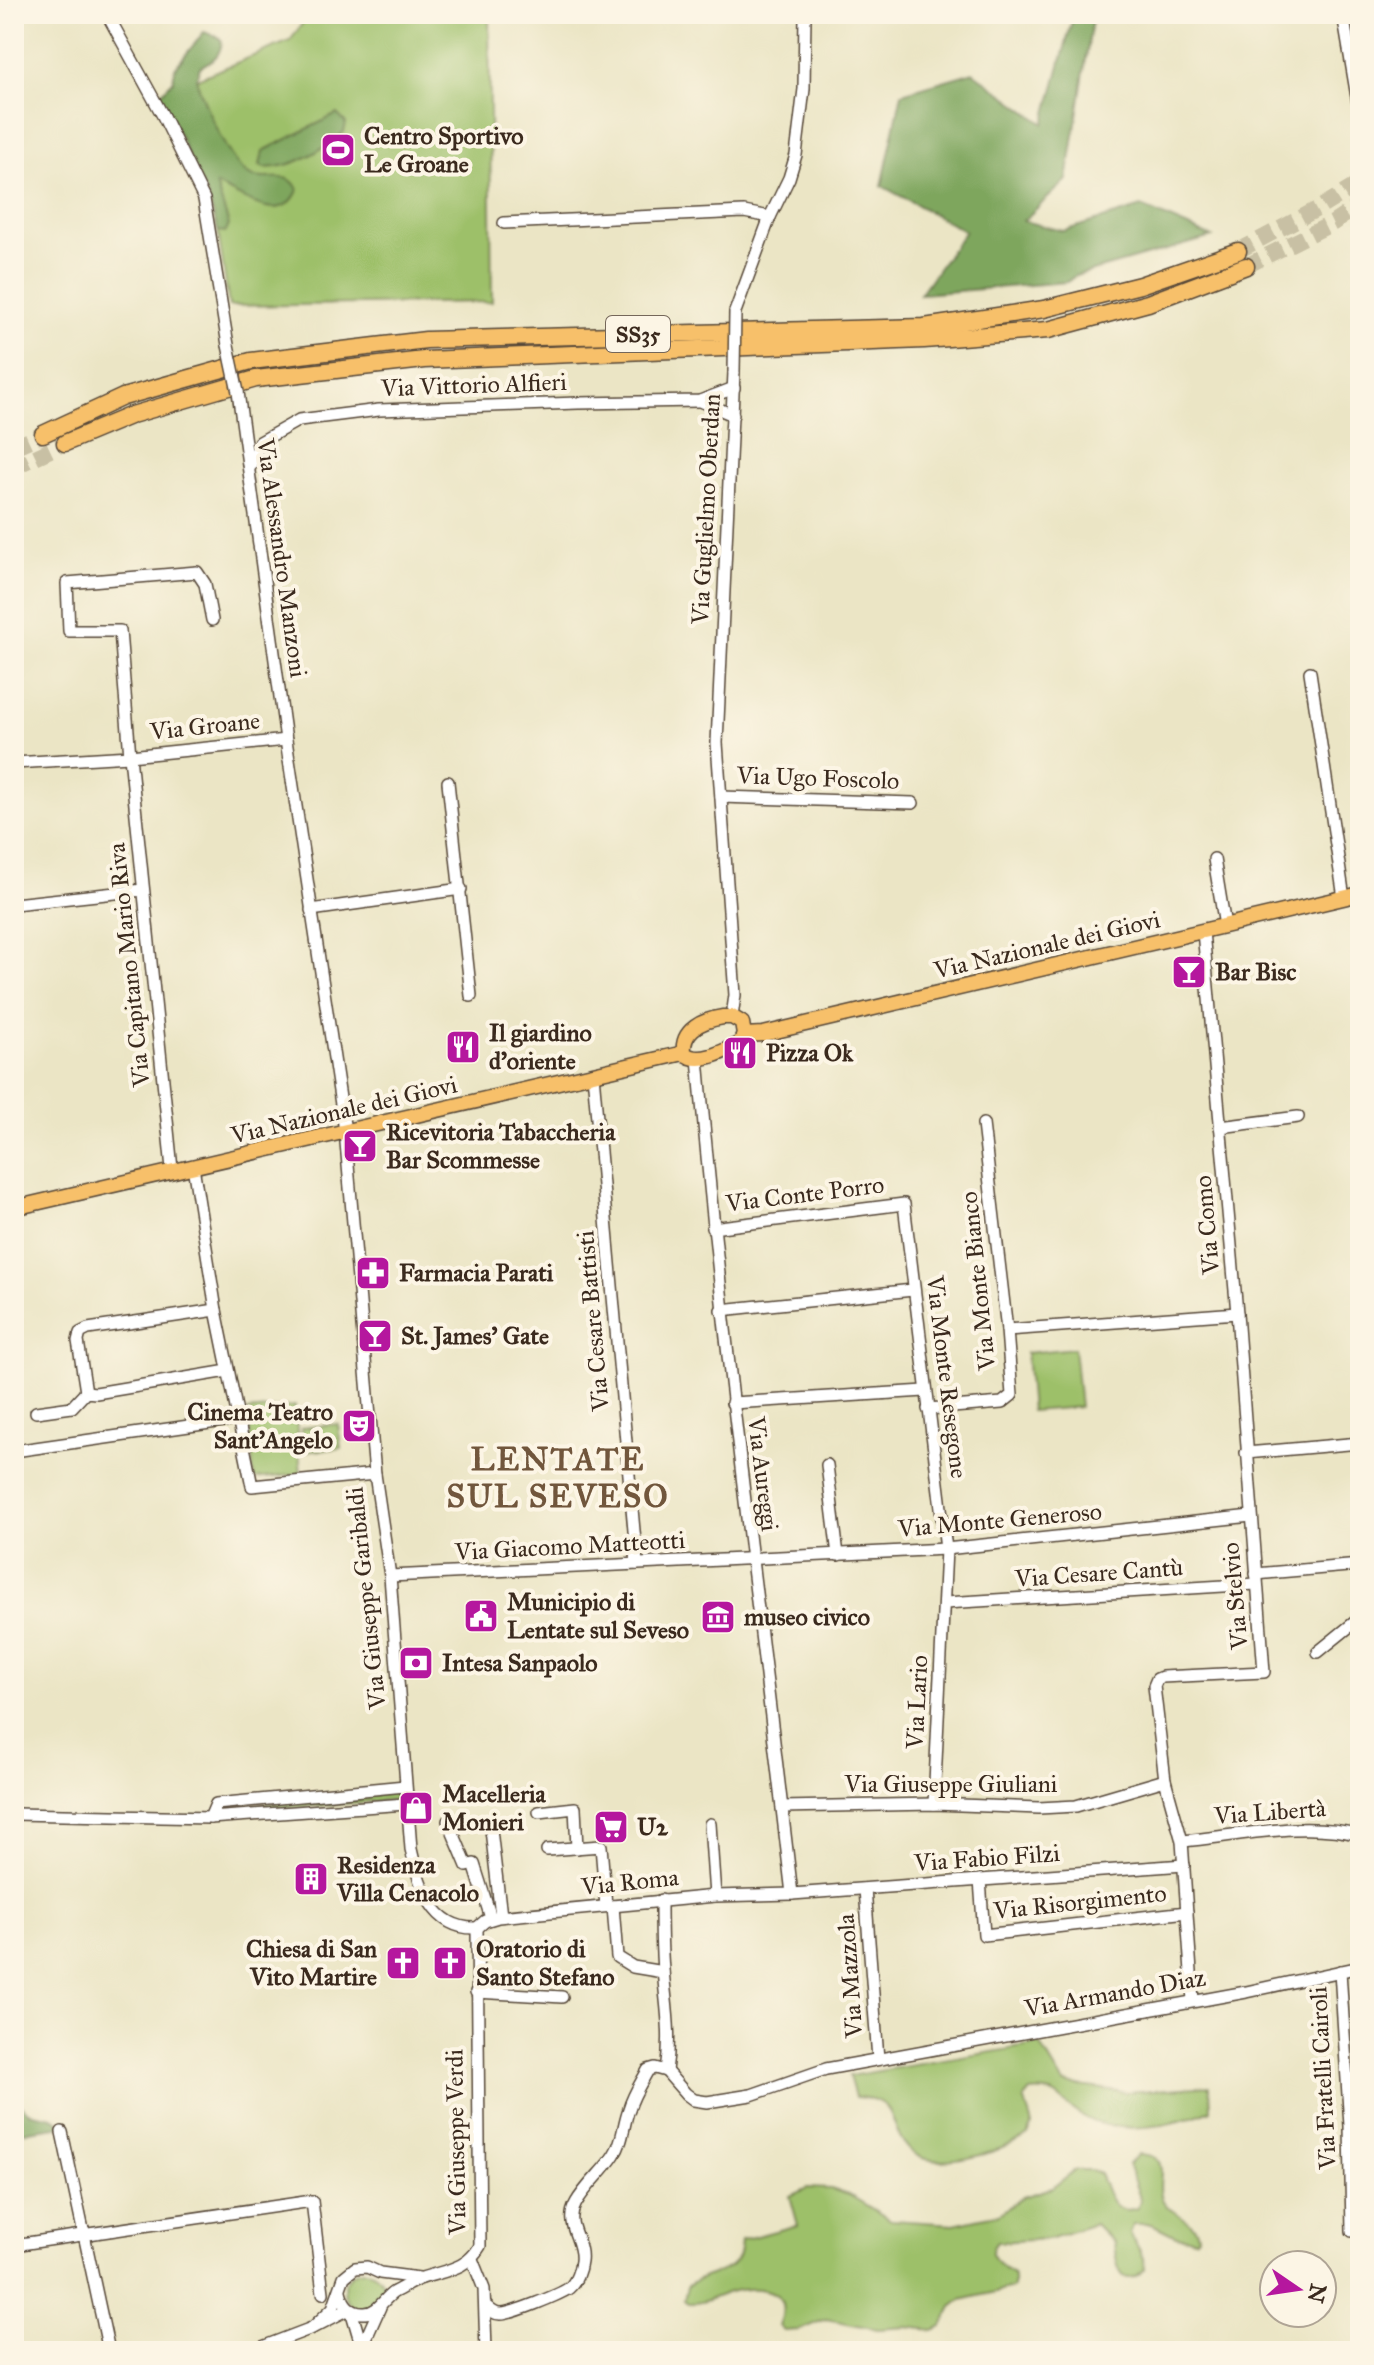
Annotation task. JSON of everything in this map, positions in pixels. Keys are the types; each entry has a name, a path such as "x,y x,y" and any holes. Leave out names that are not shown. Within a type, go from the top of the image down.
{"highway":[{"name":"SS35","path":"43,434 123,397 251,361 426,340 924,327 1044,309 1140,285 1238,251"},
{"name":"SS35","path":"65,443 132,415 256,379 424,360 924,340 1048,330 1148,303 1246,266"}],"main road":[{"name":"Via Nazionale dei Giovi","path":"698,1058 731,1048 740,1043 744,1035 763,1034 1360,894"},
{"path":"698,1058 689,1058 684,1053 684,1041 700,1023 732,1017 742,1023 744,1035"},
{"name":"Via Nazionale dei Giovi","path":"14,1208 684,1053"}],"street":[{"name":"Via Alessandro Manzoni","path":"107,14 204,199 238,392 345,1131"},
{"name":"Via Guglielmo Oberdan","path":"732,1017 735,995 717,743 735,312 770,217 789,178 798,140 804,89 805,14"},
{"path":"1343,14 1360,115"},
{"path":"504,223 744,212 770,217"},
{"name":"Via Vittorio Alfieri","path":"249,480 251,461 260,442 299,420 379,410 700,401 734,388"},
{"path":"700,401 733,415"},
{"name":"Via Capitano Mario Riva","path":"172,1169 120,631 69,631 67,583 197,572 205,584 212,620"},
{"path":"1310,672 1344,898"},
{"name":"Via Groane","path":"14,763 130,756 286,740"},
{"path":"448,782 471,996"},
{"name":"Via Ugo Foscolo","path":"721,797 913,803"},
{"path":"1214,859 1225,926"},
{"path":"311,910 461,889"},
{"path":"14,904 143,890"},
{"name":"Via Como","path":"1203,931 1237,1313 1251,1516"},
{"name":"Via Aureggi","path":"698,1058 721,1310 792,1894"},
{"name":"Via Cesare Battisti","path":"593,1074 637,1564"},
{"path":"1220,1127 1298,1117"},
{"name":"Via Monte Bianco","path":"928,1409 1002,1403 1012,1395 983,1124"},
{"name":"Via Giuseppe Garibaldi","path":"345,1131 375,1474 390,1576 406,1804 416,1869 424,1892 436,1912 455,1926 477,1928"},
{"path":"193,1166 216,1310 252,1486 375,1474"},
{"name":"Via Conte Porro","path":"712,1228 904,1204"},
{"name":"Via Monte Resegone","path":"904,1204 946,1549 945,1603"},
{"path":"721,1310 913,1290"},
{"path":"86,1392 78,1341 80,1333 88,1329 216,1310"},
{"path":"1007,1330 1237,1313"},
{"path":"86,1392 96,1393 228,1371"},
{"path":"732,1403 925,1391"},
{"path":"36,1412 72,1407 86,1392"},
{"path":"14,1451 238,1419"},
{"path":"1246,1453 1360,1443"},
{"path":"827,1465 838,1555"},
{"name":"Via Monte Generoso","path":"752,1560 946,1549 1251,1516"},
{"name":"Via Stelvio","path":"1165,1780 1153,1693 1157,1679 1264,1672 1251,1516"},
{"name":"Via Giacomo Matteotti","path":"390,1576 752,1560"},
{"name":"Via Cesare Cantù","path":"945,1603 1256,1579 1360,1565"},
{"name":"Via Lario","path":"934,1804 945,1603"},
{"path":"1318,1652 1360,1618"},
{"path":"1165,1780 1182,1841 1193,2001"},
{"name":"Via Giuseppe Giuliani","path":"782,1807 934,1804 1039,1808 1076,1806 1165,1780"},
{"path":"210,1818 216,1804 405,1786"},
{"path":"14,1814 210,1818 406,1804"},
{"path":"539,1812 575,1808 577,1848"},
{"path":"448,1821 467,1866 474,1864 496,1917"},
{"path":"490,1821 496,1917"},
{"path":"710,1824 715,1896"},
{"name":"Via Libertà","path":"1182,1841 1303,1828 1325,1828 1360,1835"},
{"path":"547,1850 601,1846 614,1905 617,1957 633,1967 663,1972"},
{"name":"Via Fabio Filzi","path":"792,1894 1184,1865"},
{"name":"Via Risorgimento","path":"980,1880 984,1935 1187,1912"},
{"name":"Via Mazzola","path":"865,1889 878,2059"},
{"name":"Via Roma","path":"496,1917 661,1900 792,1894"},
{"path":"485,2305 493,2313 501,2315 515,2312 568,2289 578,2276 582,2249 573,2233 570,2219 575,2205 614,2155 625,2132 628,2111 648,2070 666,2071 670,2047 669,2012 663,1972 661,1900"},
{"path":"477,1928 496,1917"},
{"name":"Via Giuseppe Verdi","path":"477,1928 481,2232 480,2246 472,2259 482,2281 486,2351"},
{"name":"Via Armando Diaz","path":"666,2071 686,2094 694,2100 707,2102 751,2095 826,2069 1360,1967"},
{"name":"Via Fratelli Cairoli","path":"1340,1971 1355,2126 1352,2231"},
{"path":"476,1992 562,1997"},
{"path":"62,2132 109,2351"},
{"path":"14,2245 312,2201 323,2293"},
{"path":"252,2351 350,2310 365,2313 420,2279 462,2266 472,2259"},
{"path":"312,2328 326,2316 344,2277 355,2268 367,2267 380,2273 420,2279"},
{"path":"363,2348 386,2286 380,2273"},
{"path":"340,2291 363,2348"}],"green space":[{"name":"Centro Sportivo Le Groane","path":"309,14 489,14 492,302 229,306 218,231 209,200 160,94 290,41"},
{"path":"1074,14 1093,14 1067,180 1023,221 1063,231 1142,207 1212,237 1075,276 1067,282 920,294 965,231 882,186 902,93 973,72 1044,124"},
{"path":"204,32 222,41 218,54 200,67 196,79 230,154 252,176 288,179 298,190 291,201 282,207 272,208 260,206 216,185 229,225 226,232 218,231 209,200 160,94 173,81 175,68"},
{"path":"337,114 346,123 344,132 327,145 286,165 264,168 260,165 263,151"},
{"path":"1074,1348 1080,1407 1031,1411 1026,1353"},
{"path":"295,1406 301,1474 254,1479 248,1411"},
{"path":"338,1424 341,1448 303,1452 301,1428"},
{"path":"402,1792 402,1799 219,1813 218,1808"},
{"path":"1040,2044 1064,2084 1126,2092 1210,2086 1211,2110 1181,2121 1129,2128 1082,2116 1055,2095 1029,2092 1024,2098 1032,2125 1028,2135 986,2154 934,2160 920,2157 909,2149 887,2107 881,2102 855,2097 849,2076"},
{"path":"14,2097 28,2112 53,2117 63,2126 14,2133"},
{"path":"1139,2154 1157,2159 1161,2170 1162,2199 1192,2225 1198,2236 1195,2239 1176,2236 1152,2224 1133,2224 1130,2233 1144,2258 1145,2269 1136,2276 1124,2277 1120,2272 1114,2243 1095,2224 1048,2239 997,2242 993,2257 1013,2274 1013,2288 961,2300 952,2307 942,2326 933,2330 906,2327 878,2329 826,2319 799,2330 784,2331 779,2326 782,2303 778,2296 762,2289 730,2292 699,2302 688,2303 684,2300 687,2287 723,2271 736,2261 741,2240 798,2225 790,2196 807,2188 831,2189 849,2195 891,2220 954,2224 999,2214 1023,2197 1052,2188 1075,2170 1092,2170 1100,2174 1116,2206 1129,2210 1137,2208 1141,2201 1128,2164"},
{"path":"364,2270 378,2276 384,2290 378,2304 364,2310 350,2304 344,2290 350,2276"}],"tunnel":[{"path":"1238,251 1360,183"},
{"path":"1246,266 1333,223 1360,205"},
{"path":"14,447 43,434"},
{"path":"14,467 65,443"}],"place":[{"name":"Centro Sportivo Le Groane","path":"338,150"},
{"name":"Bar Bisc","path":"1189,972"},
{"name":"Il giardino d'oriente","path":"463,1047"},
{"name":"Pizza Ok","path":"740,1053"},
{"name":"Ricevitoria Tabaccheria Bar Scommesse","path":"360,1146"},
{"name":"Farmacia Parati","path":"373,1273"},
{"name":"St. James' Gate","path":"375,1336"},
{"name":"Cinema Teatro Sant'Angelo","path":"359,1426"},
{"name":"Municipio di Lentate sul Seveso","path":"481,1616"},
{"name":"museo civico","path":"718,1617"},
{"name":"Intesa Sanpaolo","path":"416,1663"},
{"name":"Macelleria Monieri","path":"416,1808"},
{"name":"U2","path":"611,1827"},
{"name":"Residenza Villa Cenacolo","path":"311,1879"},
{"name":"Chiesa di San Vito Martire","path":"403,1963"},
{"name":"Oratorio di Santo Stefano","path":"450,1963"}],"district":[{"name":"LENTATE SUL SEVESO","path":"558,1478"}]}
